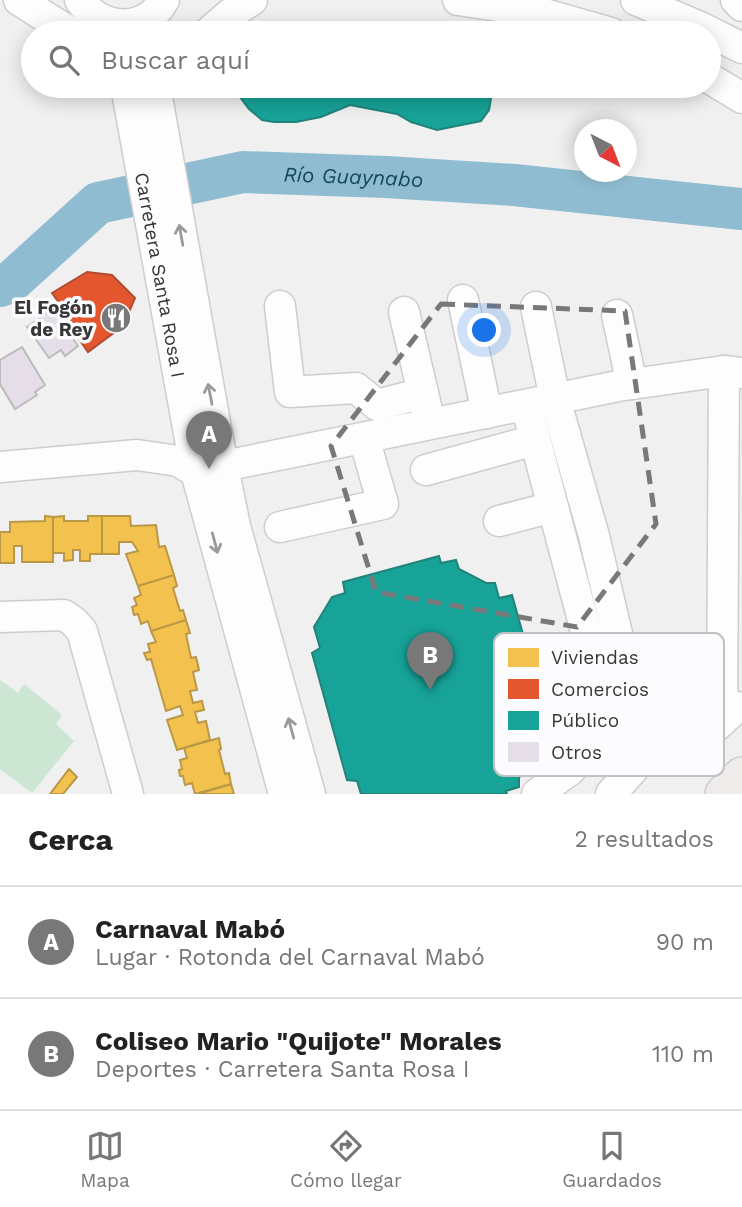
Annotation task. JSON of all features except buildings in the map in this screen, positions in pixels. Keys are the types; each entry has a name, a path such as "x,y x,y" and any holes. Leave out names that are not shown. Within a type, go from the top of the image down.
{"main road":[{"path":"724,794 742,776"}],"street":[{"path":"19,0 52,21"},
{"path":"80,0 91,14 110,21"},
{"path":"140,21 157,10 164,0 170,0"},
{"path":"222,21 253,0"},
{"path":"458,0 534,11 569,21"},
{"path":"635,0 686,21"},
{"path":"736,0 742,6"},
{"path":"721,38 742,48"},
{"path":"721,85 742,97"},
{"name":"Carretera Santa Rosa I","path":"143,98 210,469 284,794"},
{"path":"463,300 487,412"},
{"path":"280,306 290,392 356,388 377,405 423,393"},
{"path":"536,307 555,399 590,521 617,633"},
{"path":"404,312 430,424"},
{"path":"617,316 632,384"},
{"path":"0,467 137,455 210,469 632,384 733,372 732,712"},
{"path":"526,405 586,633"},
{"path":"280,527 383,504 365,438"},
{"path":"426,470 538,452 573,457"},
{"name":"Carretera Santa Rosa I","path":"210,469 236,526 310,794"},
{"path":"499,521 556,518 590,521"},
{"path":"572,579 603,573"},
{"path":"0,617 64,615 82,631 128,794"},
{"path":"537,794 563,776"},
{"path":"611,794 627,776"}],"highlighted area":[{"path":"441,304 625,311 656,524 577,627 376,592 331,446"}],"green space":[{"path":"0,680 18,693 24,684 62,715 56,724 74,741 32,793 0,769"}],"waterway":[{"name":"Río Guaynabo","path":"0,286 11,282 98,203 243,172 514,185 742,209"}],"place":[{"name":"El Fogón de Rey","path":"116,318"},
{"name":"Carnaval Mabó","path":"209,469"},
{"name":"Coliseo Mario \"Quijote\" Morales","path":"430,690"}]}
